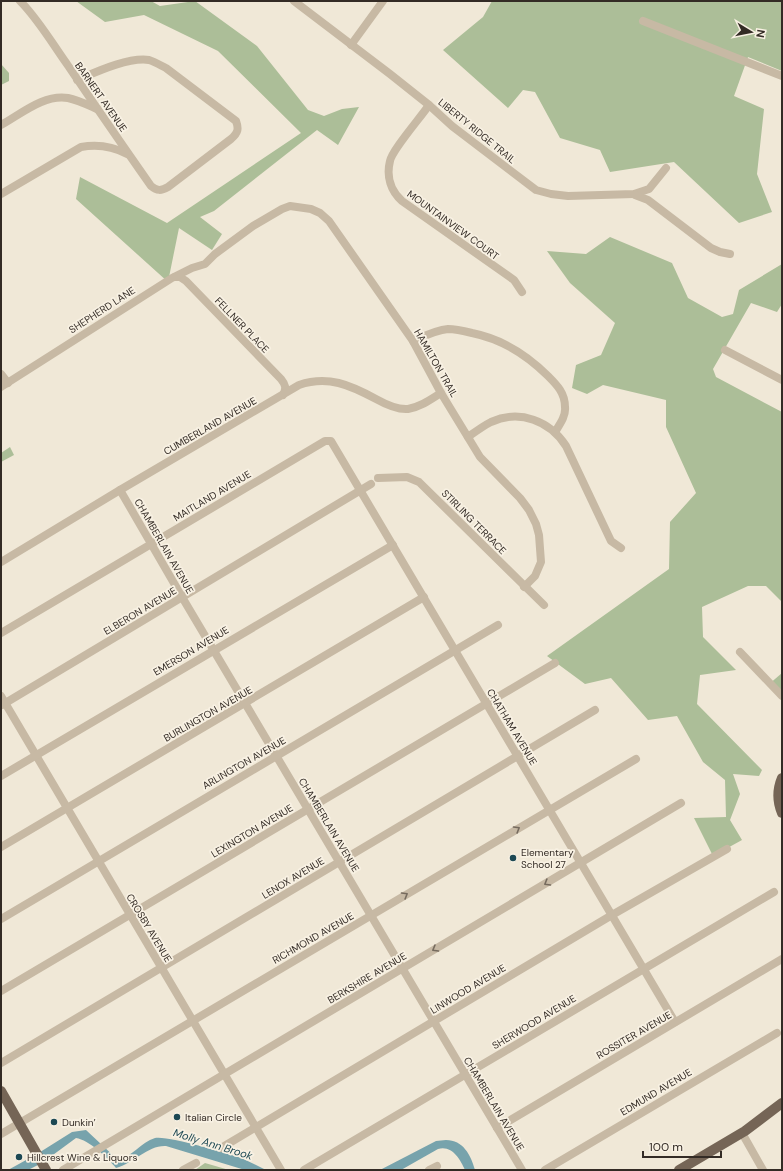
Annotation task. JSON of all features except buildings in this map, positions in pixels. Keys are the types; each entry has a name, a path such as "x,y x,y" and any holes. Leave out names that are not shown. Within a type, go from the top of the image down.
{"main road":[{"path":"782,778 778,791 782,813"},
{"path":"1,1091 45,1168"},
{"path":"679,1170 742,1133 782,1103"}],"street":[{"name":"BARNERT AVENUE","path":"20,1 28,10 97,109 154,189 163,190 172,184 234,136 238,130 236,121 166,68 154,62 131,60 77,80"},
{"name":"LIBERTY RIDGE TRAIL","path":"294,1 429,105 452,126 536,190 568,196 634,194 649,189 666,168"},
{"path":"351,44 383,1"},
{"path":"643,21 782,76"},
{"path":"1,125 40,102 54,98 74,99 97,109"},
{"name":"MOUNTAINVIEW COURT","path":"429,105 395,151 390,161 391,186 396,195 402,201 514,280 522,292"},
{"path":"1,194 81,147 92,145 105,146 130,155"},
{"path":"634,194 648,200 711,248 730,254"},
{"name":"HAMILTON TRAIL","path":"215,254 253,226 290,206 311,209 320,213 329,221 414,341 441,393 486,464 520,498 534,518 541,562 535,576 524,587"},
{"name":"SHEPHERD LANE","path":"4,385 175,277 192,268 205,264 215,254"},
{"name":"FELLNER PLACE","path":"175,277 180,277 186,281 281,379 286,389 283,394"},
{"path":"414,341 435,332 454,329 493,338 521,352 538,366 562,392 565,401 565,411 562,422 555,432"},
{"path":"725,350 782,380"},
{"path":"1,374 4,385"},
{"name":"CUMBERLAND AVENUE","path":"1,562 283,394 306,383 329,380 344,384 384,403 406,409 421,406 441,393"},
{"path":"468,437 491,422 514,417 534,419 555,432 566,446 611,541 621,548"},
{"name":"MAITLAND AVENUE","path":"1,632 325,441 331,442"},
{"name":"CHATHAM AVENUE","path":"331,442 393,544 675,1022"},
{"name":"STIRLING TERRACE","path":"378,478 407,477 419,482 544,605"},
{"name":"ELBERON AVENUE","path":"2,701 182,597 371,484"},
{"name":"CHAMBERLAIN AVENUE","path":"120,490 213,650 522,1170"},
{"name":"EMERSON AVENUE","path":"1,776 393,544"},
{"name":"BURLINGTON AVENUE","path":"1,847 424,597"},
{"name":"ARLINGTON AVENUE","path":"1,919 498,625"},
{"path":"740,652 782,696"},
{"name":"LEXINGTON AVENUE","path":"1,991 555,663"},
{"name":"CROSBY AVENUE","path":"2,701 281,1170"},
{"name":"LENOX AVENUE","path":"1,1063 595,710"},
{"name":"RICHMOND AVENUE","path":"1,1134 636,759"},
{"name":"BERKSHIRE AVENUE","path":"62,1170 154,1117 681,803"},
{"name":"LINWOOD AVENUE","path":"220,1148 612,915 727,849"},
{"name":"SHERWOOD AVENUE","path":"304,1170 774,892"},
{"name":"ROSSITER AVENUE","path":"497,1128 782,959"},
{"name":"EDMUND AVENUE","path":"545,1170 777,1033"},
{"path":"742,1133 763,1170"},
{"path":"183,1170 196,1163"}],"green space":[{"path":"76,1 151,1 160,6 195,1 257,46 308,110 324,116 342,109 359,107 338,145 317,130 214,211 200,217 222,234 212,250 179,228 168,282 76,199 80,177 167,223 301,133 218,51 144,15 105,22"},
{"path":"492,1 782,1 782,71 748,57 734,96 764,109 757,174 772,212 739,223 674,162 610,172 600,150 560,138 535,92 523,90 508,108 443,50 483,17"},
{"path":"1,64 9,73 9,81 1,85"},
{"path":"610,237 672,263 688,298 722,317 733,314 739,290 782,264 782,304 777,312 751,303 713,369 716,377 782,412 782,602 766,586 748,586 702,607 703,637 736,670 700,675 697,704 762,770 759,776 733,774 740,794 730,820 742,840 713,856 694,818 726,817 725,780 703,762 677,716 648,720 611,678 585,684 547,656 669,569 670,522 696,493 666,427 666,400 603,385 587,394 572,388 576,365 601,355 615,323 570,283 547,251 586,254"},
{"path":"10,447 14,455 1,462 1,453"},
{"path":"782,673 782,699 768,685"},
{"path":"205,1163 229,1170 195,1170"}],"water":[{"path":"86,1130 118,1160 128,1156 150,1140 161,1138 197,1145 241,1158 266,1170 245,1170 166,1146 153,1148 123,1166 116,1168 92,1145 76,1138 42,1163 28,1170 8,1170 72,1132"},
{"path":"446,1140 457,1143 465,1149 469,1154 475,1170 465,1170 455,1154 443,1148 438,1149 401,1170 380,1170 436,1141"}],"place":[{"name":"Elementary School 27","path":"513,858"},
{"name":"Italian Circle","path":"177,1117"},
{"name":"Dunkin’","path":"54,1122"},
{"name":"Hillcrest Wine & Liquors","path":"19,1157"}],"water label":[{"name":"Molly Ann Brook","path":"213,1144"}]}
